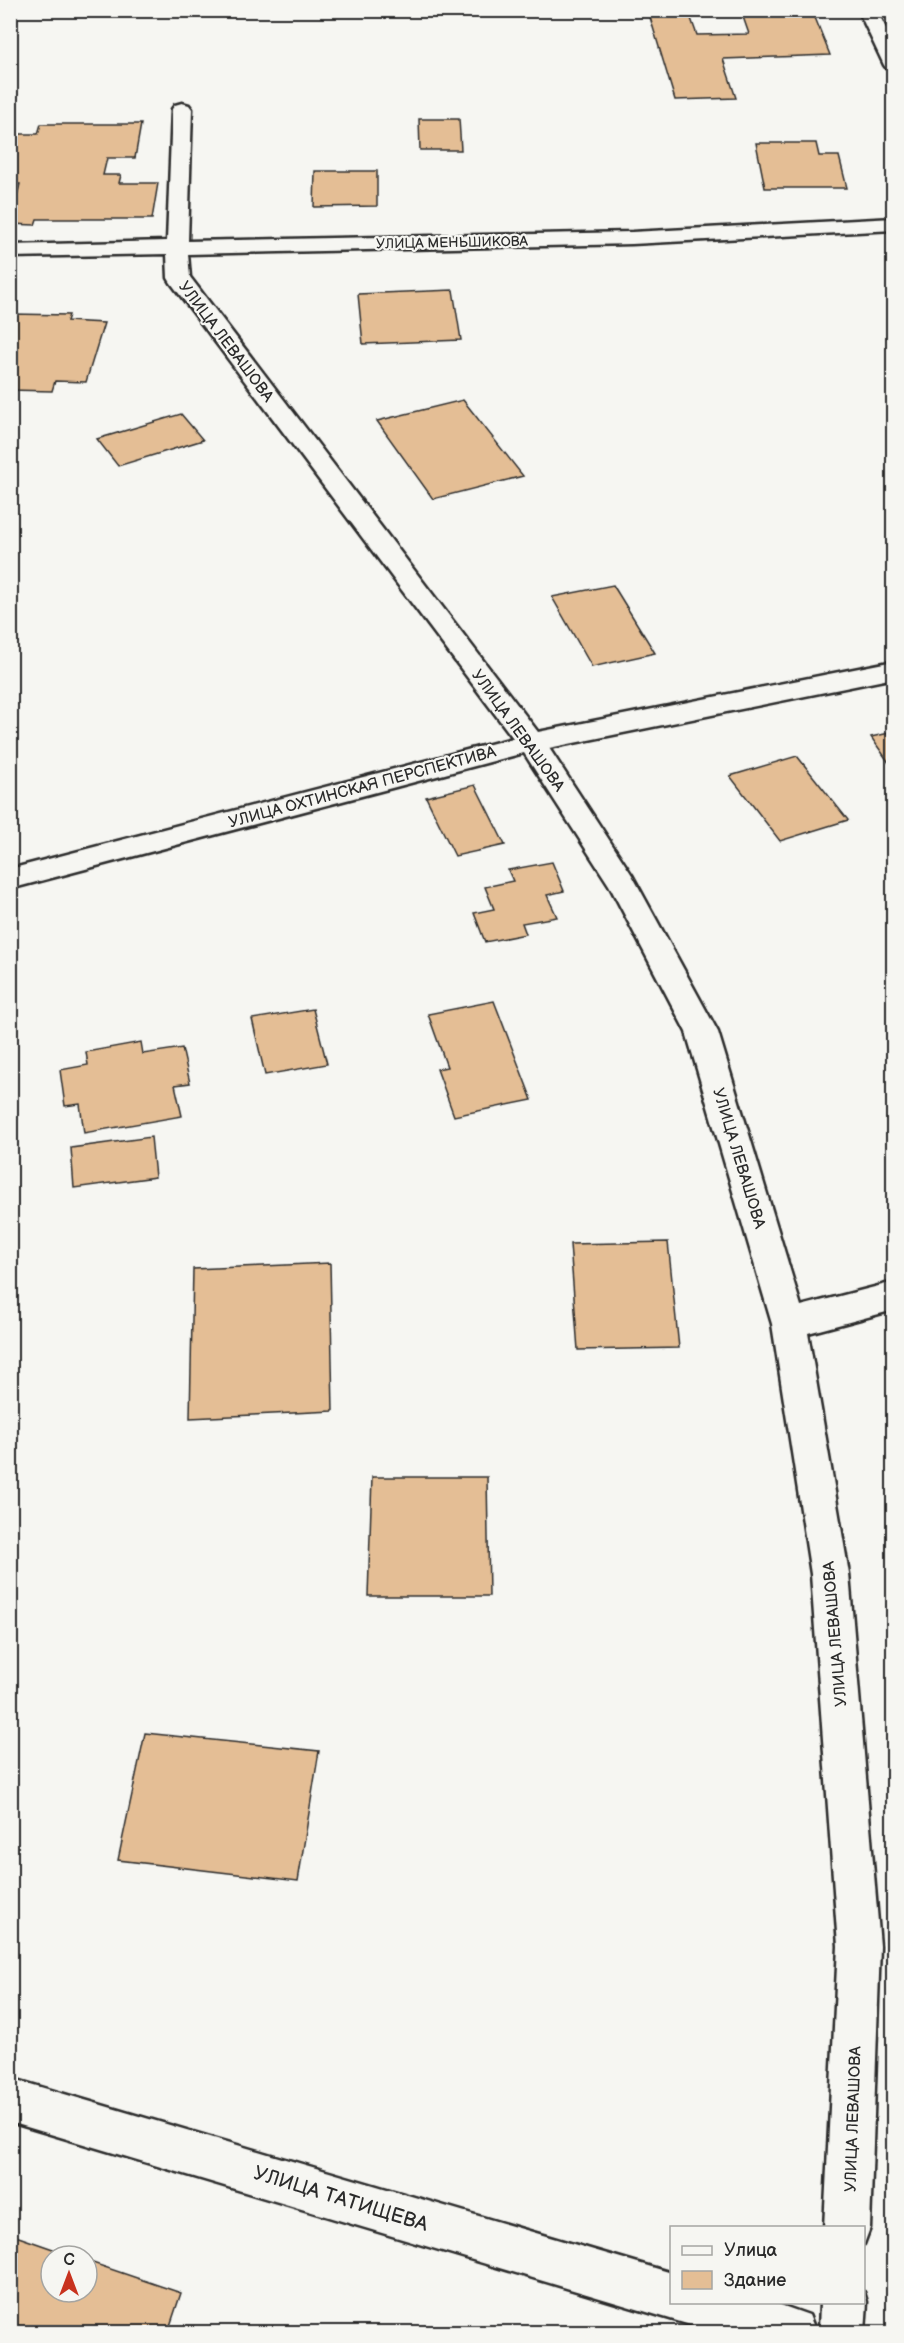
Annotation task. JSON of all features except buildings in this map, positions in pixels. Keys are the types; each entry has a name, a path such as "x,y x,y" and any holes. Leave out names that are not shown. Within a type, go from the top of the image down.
{"street":[{"path":"867,10 894,65"},
{"name":"УЛИЦА ЛЕВАШОВА","path":"182,109 177,249 179,278 531,742 622,882 702,1032 789,1324 830,1574 859,1946 847,2226"},
{"name":"УЛИЦА МЕНЬШИКОВА","path":"10,251 632,238 894,224"},
{"name":"УЛИЦА ОХТИНСКАЯ ПЕРСПЕКТИВА","path":"10,879 531,742 894,669"},
{"path":"789,1324 894,1296"},
{"name":"УЛИЦА ТАТИЩЕВА","path":"10,2100 670,2296"},
{"path":"698,2304 792,2332"},
{"path":"842,2332 844,2304"}]}
